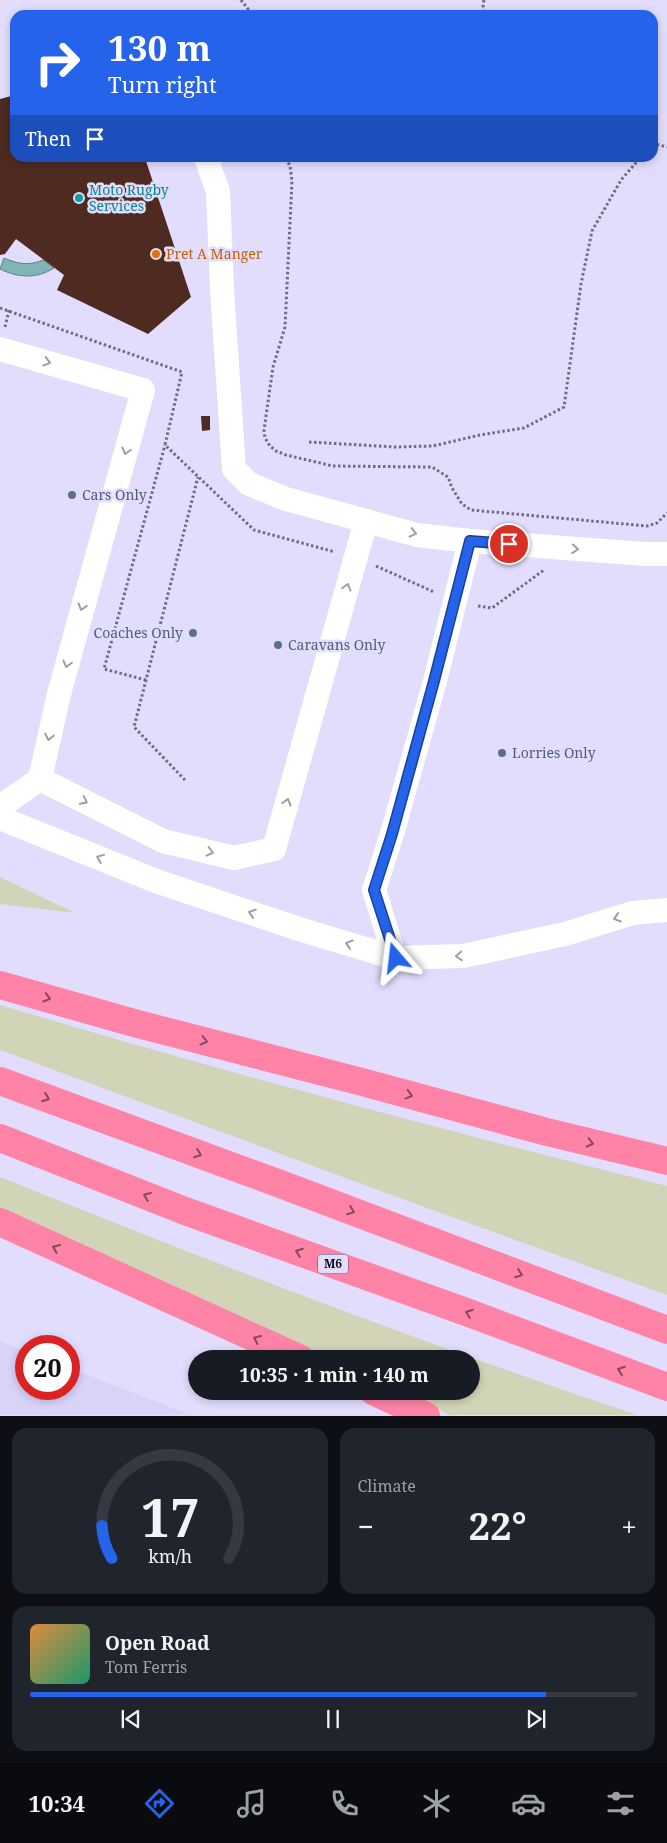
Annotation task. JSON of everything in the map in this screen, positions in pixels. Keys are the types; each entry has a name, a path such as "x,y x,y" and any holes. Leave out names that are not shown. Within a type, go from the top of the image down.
{"highway":[{"path":"0,985 134,1024 362,1082 547,1132 667,1161"},
{"path":"0,1082 283,1185 667,1330"},
{"name":"M6","path":"0,1138 185,1211 667,1386"},
{"path":"634,1153 667,1148"},
{"path":"0,1222 281,1350"},
{"path":"391,1400 426,1416"}],"lane":[{"path":"207,162 218,191 222,290 234,469 249,484 286,499 417,535 470,541 667,554"},
{"path":"0,349 142,390 58,694 40,779 0,807"},
{"path":"40,779 163,841 234,858 274,849 366,521"},
{"path":"396,958 374,890 395,824 432,690 470,541"},
{"path":"0,818 156,882 299,929 396,958 463,956 565,934 634,913 666,911"}],"path":[{"path":"288,162 292,181 285,327 273,367 264,430 265,438 270,446 286,455 333,466 432,467 448,478 462,504 471,510 647,526 657,523 667,513"},
{"path":"309,442 395,448 433,446 480,435 524,428 564,408 581,284 592,231 621,180 637,162"},
{"path":"146,680 104,669 165,445"},
{"path":"185,780 134,727 198,477"}],"shaded area":[{"path":"4,258 24,264 43,260 54,268 34,276 21,276 0,269"},
{"path":"0,877 75,913 0,904"},
{"path":"0,1005 332,1099 667,1186 667,1295 0,1050"},
{"path":"0,1177 317,1301 451,1350 304,1350 121,1268 0,1211"},
{"path":"0,1341 15,1347 15,1400 80,1400 80,1372 191,1415 0,1415"},
{"path":"480,1360 637,1415 450,1415 416,1400 480,1400"}],"building":[{"name":"Moto Rugby Services","path":"10,96 10,162 146,162 191,297 148,334 57,290 64,275 16,239 5,254 0,255 0,99"},
{"path":"201,416 210,416 210,430 202,431"}],"place":[{"name":"Moto Rugby Services","path":"79,198"},
{"name":"Pret A Manger","path":"156,254"},
{"name":"Cars Only","path":"72,495"},
{"name":"Coaches Only","path":"193,633"},
{"name":"Caravans Only","path":"278,645"},
{"name":"Lorries Only","path":"502,753"}],"route":[{"path":"396,958 374,890 392,834 470,541 509,544"}]}
